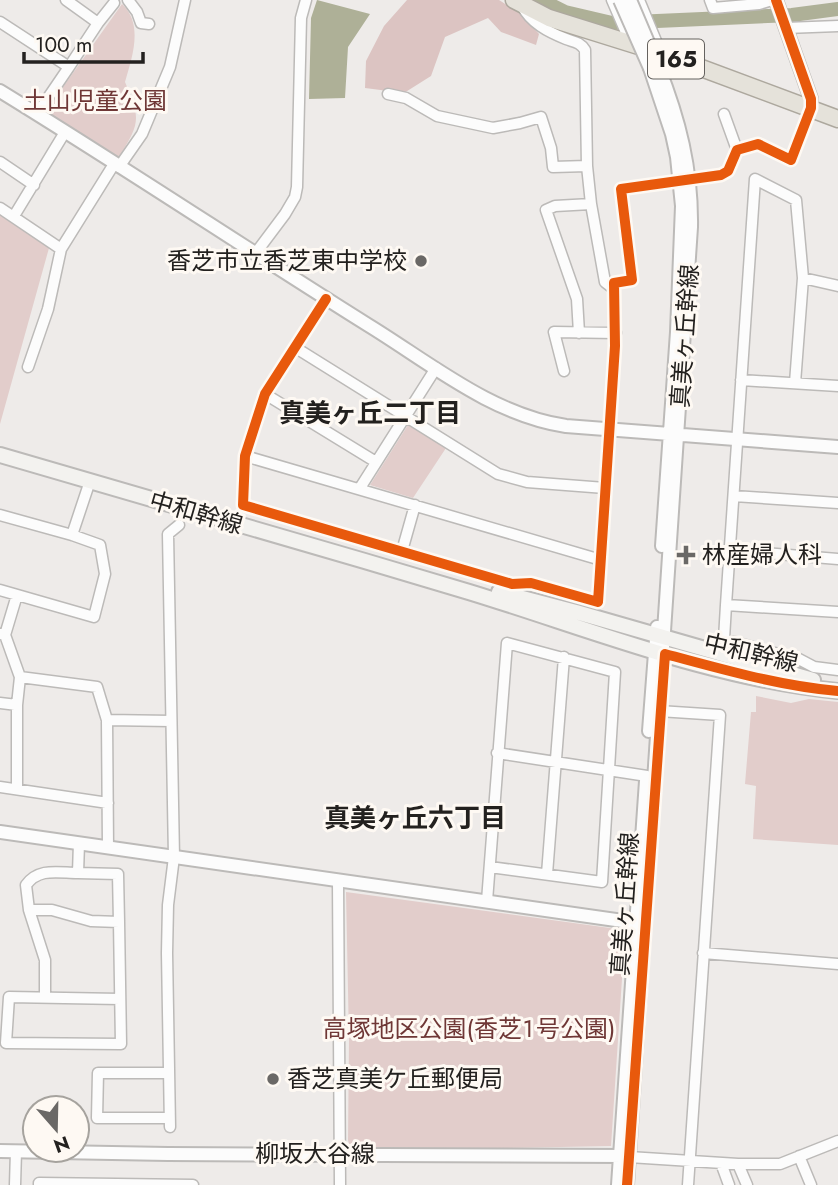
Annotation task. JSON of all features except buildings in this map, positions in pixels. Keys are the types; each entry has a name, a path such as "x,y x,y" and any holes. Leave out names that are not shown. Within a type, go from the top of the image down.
{"highway":[{"name":"165","path":"518,2 549,18 629,40 656,62 811,108 838,119"}],"main road":[{"name":"中和幹線","path":"0,447 464,583 576,612 788,674 838,682"},
{"name":"中和幹線","path":"0,455 469,593 659,653 749,676 838,691"}],"street":[{"path":"66,0 98,23"},
{"path":"128,0 141,23 149,24"},
{"path":"28,367 48,309 61,248 117,165 142,134 170,67 185,0"},
{"path":"255,254 295,197 301,18 306,0"},
{"path":"612,0 629,40"},
{"path":"620,0 656,62"},
{"path":"630,0 656,62"},
{"path":"639,0 654,37 656,62"},
{"path":"710,0 713,8 776,2 811,99 811,108 791,160 758,144 737,150"},
{"path":"518,2 532,21 561,37 579,43 585,50 587,166 591,204 605,282 614,289"},
{"path":"37,114 114,3"},
{"path":"0,23 69,68"},
{"path":"785,25 838,26"},
{"name":"真美ヶ丘幹線","path":"641,923 647,776 659,653 673,433 691,246 685,181 656,62"},
{"path":"0,91 326,299 508,410 552,424 838,447"},
{"path":"388,94 406,98 437,116 493,128 541,117 551,148 553,167 587,166"},
{"path":"326,299 265,394 245,456 243,505 512,584 531,583 598,602 615,333 614,283 632,280 621,189 716,176 727,171 737,150 724,114"},
{"path":"14,216 65,132"},
{"path":"0,162 34,185"},
{"path":"795,383 803,278 796,200 755,179 724,639 795,657 814,667 838,670"},
{"path":"579,332 577,299 546,210 555,206 591,204"},
{"path":"0,208 61,248"},
{"path":"803,278 838,286"},
{"path":"564,372 554,332 615,333"},
{"path":"296,348 498,474 527,482 605,488"},
{"path":"360,488 436,368"},
{"path":"741,380 838,386"},
{"path":"265,394 376,462"},
{"path":"245,456 601,560"},
{"path":"72,535 90,481"},
{"path":"734,496 838,503"},
{"path":"402,551 415,505"},
{"path":"0,515 100,545 105,574 94,618 0,590"},
{"path":"169,1073 98,1073 97,1118 169,1122 169,1073 168,905 174,857 168,534 178,524"},
{"path":"730,550 838,559"},
{"path":"17,595 3,634 20,677 17,705 17,789"},
{"path":"726,605 838,612"},
{"path":"487,901 507,643 615,672 603,882 490,867"},
{"name":"真美ヶ丘幹線","path":"624,1156 659,711 659,653"},
{"path":"547,874 564,657"},
{"path":"20,677 97,687 107,720 108,847"},
{"path":"0,703 17,705"},
{"path":"659,711 720,715 688,1185"},
{"path":"107,720 171,721"},
{"path":"497,753 647,776"},
{"path":"0,787 108,803"},
{"path":"0,832 641,923"},
{"path":"78,873 79,843"},
{"path":"45,998 45,960 29,910 26,884 33,876 43,873 78,873 118,874 121,1044 6,1043 9,997 45,998 120,999"},
{"path":"338,881 340,1185"},
{"path":"29,910 52,911 91,921 119,922"},
{"path":"703,953 838,964"},
{"path":"624,1156 738,1164 780,1164 838,1141"},
{"name":"柳坂大谷線","path":"0,1151 624,1156"},
{"path":"15,1185 16,1151"},
{"path":"618,1185 624,1156"},
{"path":"624,1156 627,1185"},
{"path":"799,1156 811,1185"},
{"path":"721,1163 729,1185"},
{"path":"738,1164 747,1185"},
{"path":"38,1185 193,1185"}],"green space":[{"name":"土山児童公園","path":"122,4 133,21 133,52 125,82 134,105 136,121 119,157 46,111"},
{"path":"0,215 49,248 0,424"},
{"path":"408,425 446,448 413,498 370,485"},
{"path":"756,696 791,703 809,699 838,702 838,845 753,839 756,786 745,784 751,712 756,712"},
{"name":"高塚地区公園(香芝１号公園)","path":"346,892 610,928 625,933 611,1146 365,1151 350,1148"}],"shaded area":[{"path":"317,0 370,14 348,47 345,98 309,99 311,18"},
{"path":"407,0 499,0 521,14 539,34 536,45 501,32 488,18 445,37 431,76 404,93 365,88 366,61 384,26"}],"waterway":[{"path":"541,0 565,12 612,23 792,15 838,9"}],"cycle path":[{"path":"326,299 265,394 245,456 243,505 512,584 531,583 598,602 615,346 614,283 632,280 621,189 721,175 728,171 737,150 758,144 791,160 811,108 811,99 776,0"},
{"path":"627,1185 665,654 772,681 838,691"}],"place":[{"name":"香芝市立香芝東中学校","path":"421,261"},
{"name":"林産婦人科","path":"686,555"},
{"name":"香芝真美ケ丘郵便局","path":"273,1079"}],"district":[{"name":"真美ヶ丘二丁目","path":"370,413"},
{"name":"真美ヶ丘六丁目","path":"415,818"}]}
